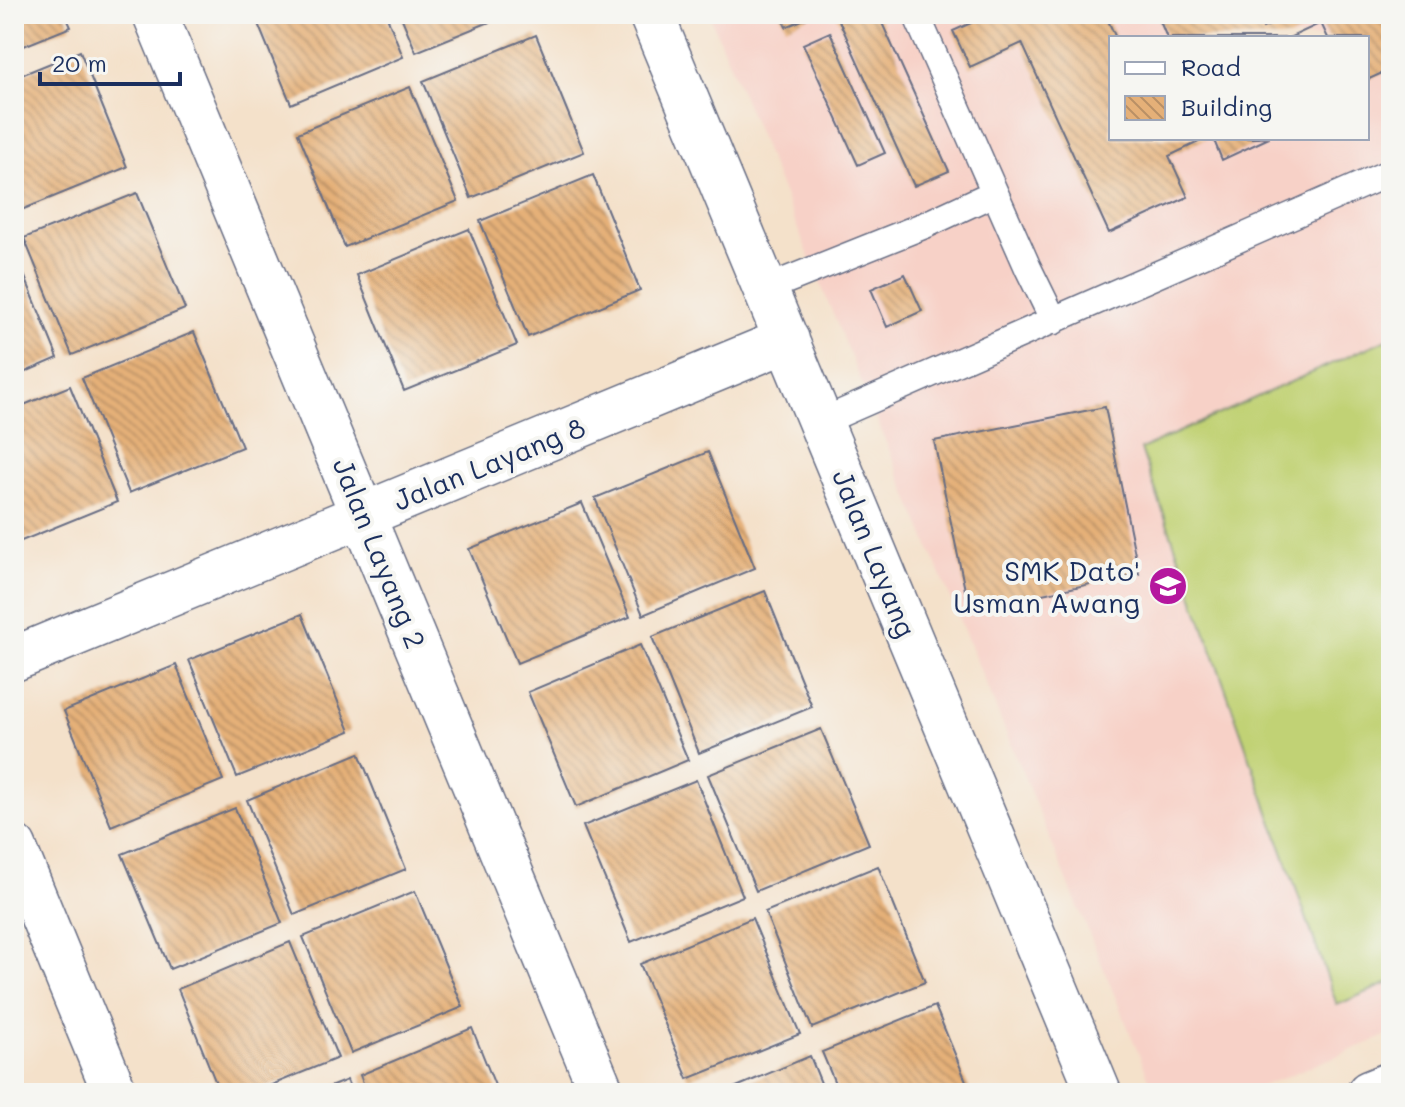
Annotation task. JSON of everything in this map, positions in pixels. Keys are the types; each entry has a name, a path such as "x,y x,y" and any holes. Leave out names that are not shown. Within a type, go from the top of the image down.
{"street":[{"name":"Jalan Layang 2","path":"155,14 602,1093"},
{"name":"Jalan Layang","path":"651,14 1099,1093"},
{"name":"Jalan Layang 8","path":"14,659 787,340"},
{"path":"14,847 115,1093"},
{"path":"1369,1093 1391,1084"}],"lane":[{"path":"916,14 1054,321"},
{"path":"821,422 1391,172"},
{"path":"765,289 925,225 994,193"}],"shaded area":[{"name":"SMK Dato' Usman Awang","path":"709,14 1391,14 1391,1034 1245,1093 1155,1093"}],"green space":[{"path":"1391,337 1391,982 1337,1005 1141,449"}],"building":[{"path":"14,14 65,14 71,27 14,50"},
{"path":"254,14 386,14 403,57 291,104"},
{"path":"400,14 509,14 416,52"},
{"path":"780,14 816,14 786,27"},
{"path":"836,14 878,14 949,171 914,186"},
{"path":"991,14 1105,14 1115,36 1109,36 1109,140 1203,140 1169,156 1188,197 1109,233 1022,43 970,67 953,31"},
{"path":"1157,14 1257,14 1263,28 1294,14 1391,14 1391,69 1369,79 1369,36 1327,36 1321,23 1293,36 1166,36"},
{"path":"830,32 885,153 858,165 803,44"},
{"path":"536,35 584,152 471,198 423,81"},
{"path":"80,51 127,167 14,213 14,78"},
{"path":"410,87 458,201 345,247 298,133"},
{"path":"1214,140 1265,140 1222,160"},
{"path":"593,175 640,290 528,337 480,221"},
{"path":"137,193 185,309 72,355 24,238"},
{"path":"469,229 517,345 404,391 357,275"},
{"path":"14,250 58,358 14,377"},
{"path":"905,274 922,311 887,327 871,289"},
{"path":"194,332 242,447 129,493 82,378"},
{"path":"70,386 117,502 14,544 14,409"},
{"path":"1105,407 1139,574 969,609 934,441"},
{"path":"708,452 755,568 643,615 595,498"},
{"path":"582,503 630,617 517,663 469,549"},
{"path":"765,591 812,707 699,753 652,637"},
{"path":"302,614 350,731 237,777 189,660"},
{"path":"640,645 688,760 576,807 528,692"},
{"path":"176,665 223,780 111,826 64,711"},
{"path":"821,729 869,844 756,891 708,775"},
{"path":"359,753 406,869 294,915 247,800"},
{"path":"696,780 743,896 631,942 583,826"},
{"path":"235,808 282,923 170,969 122,854"},
{"path":"878,866 925,982 812,1028 765,912"},
{"path":"415,891 463,1007 351,1053 303,937"},
{"path":"752,918 800,1034 688,1079 640,964"},
{"path":"290,942 338,1058 252,1093 220,1093 178,989"},
{"path":"935,1006 971,1093 839,1093 822,1052"},
{"path":"472,1028 498,1093 367,1093 360,1075"},
{"path":"810,1056 825,1093 722,1093"},
{"path":"14,1069 24,1093 14,1093"},
{"path":"347,1080 352,1093 315,1093"}],"place":[{"name":"SMK Dato' Usman Awang","path":"1168,586"}]}
